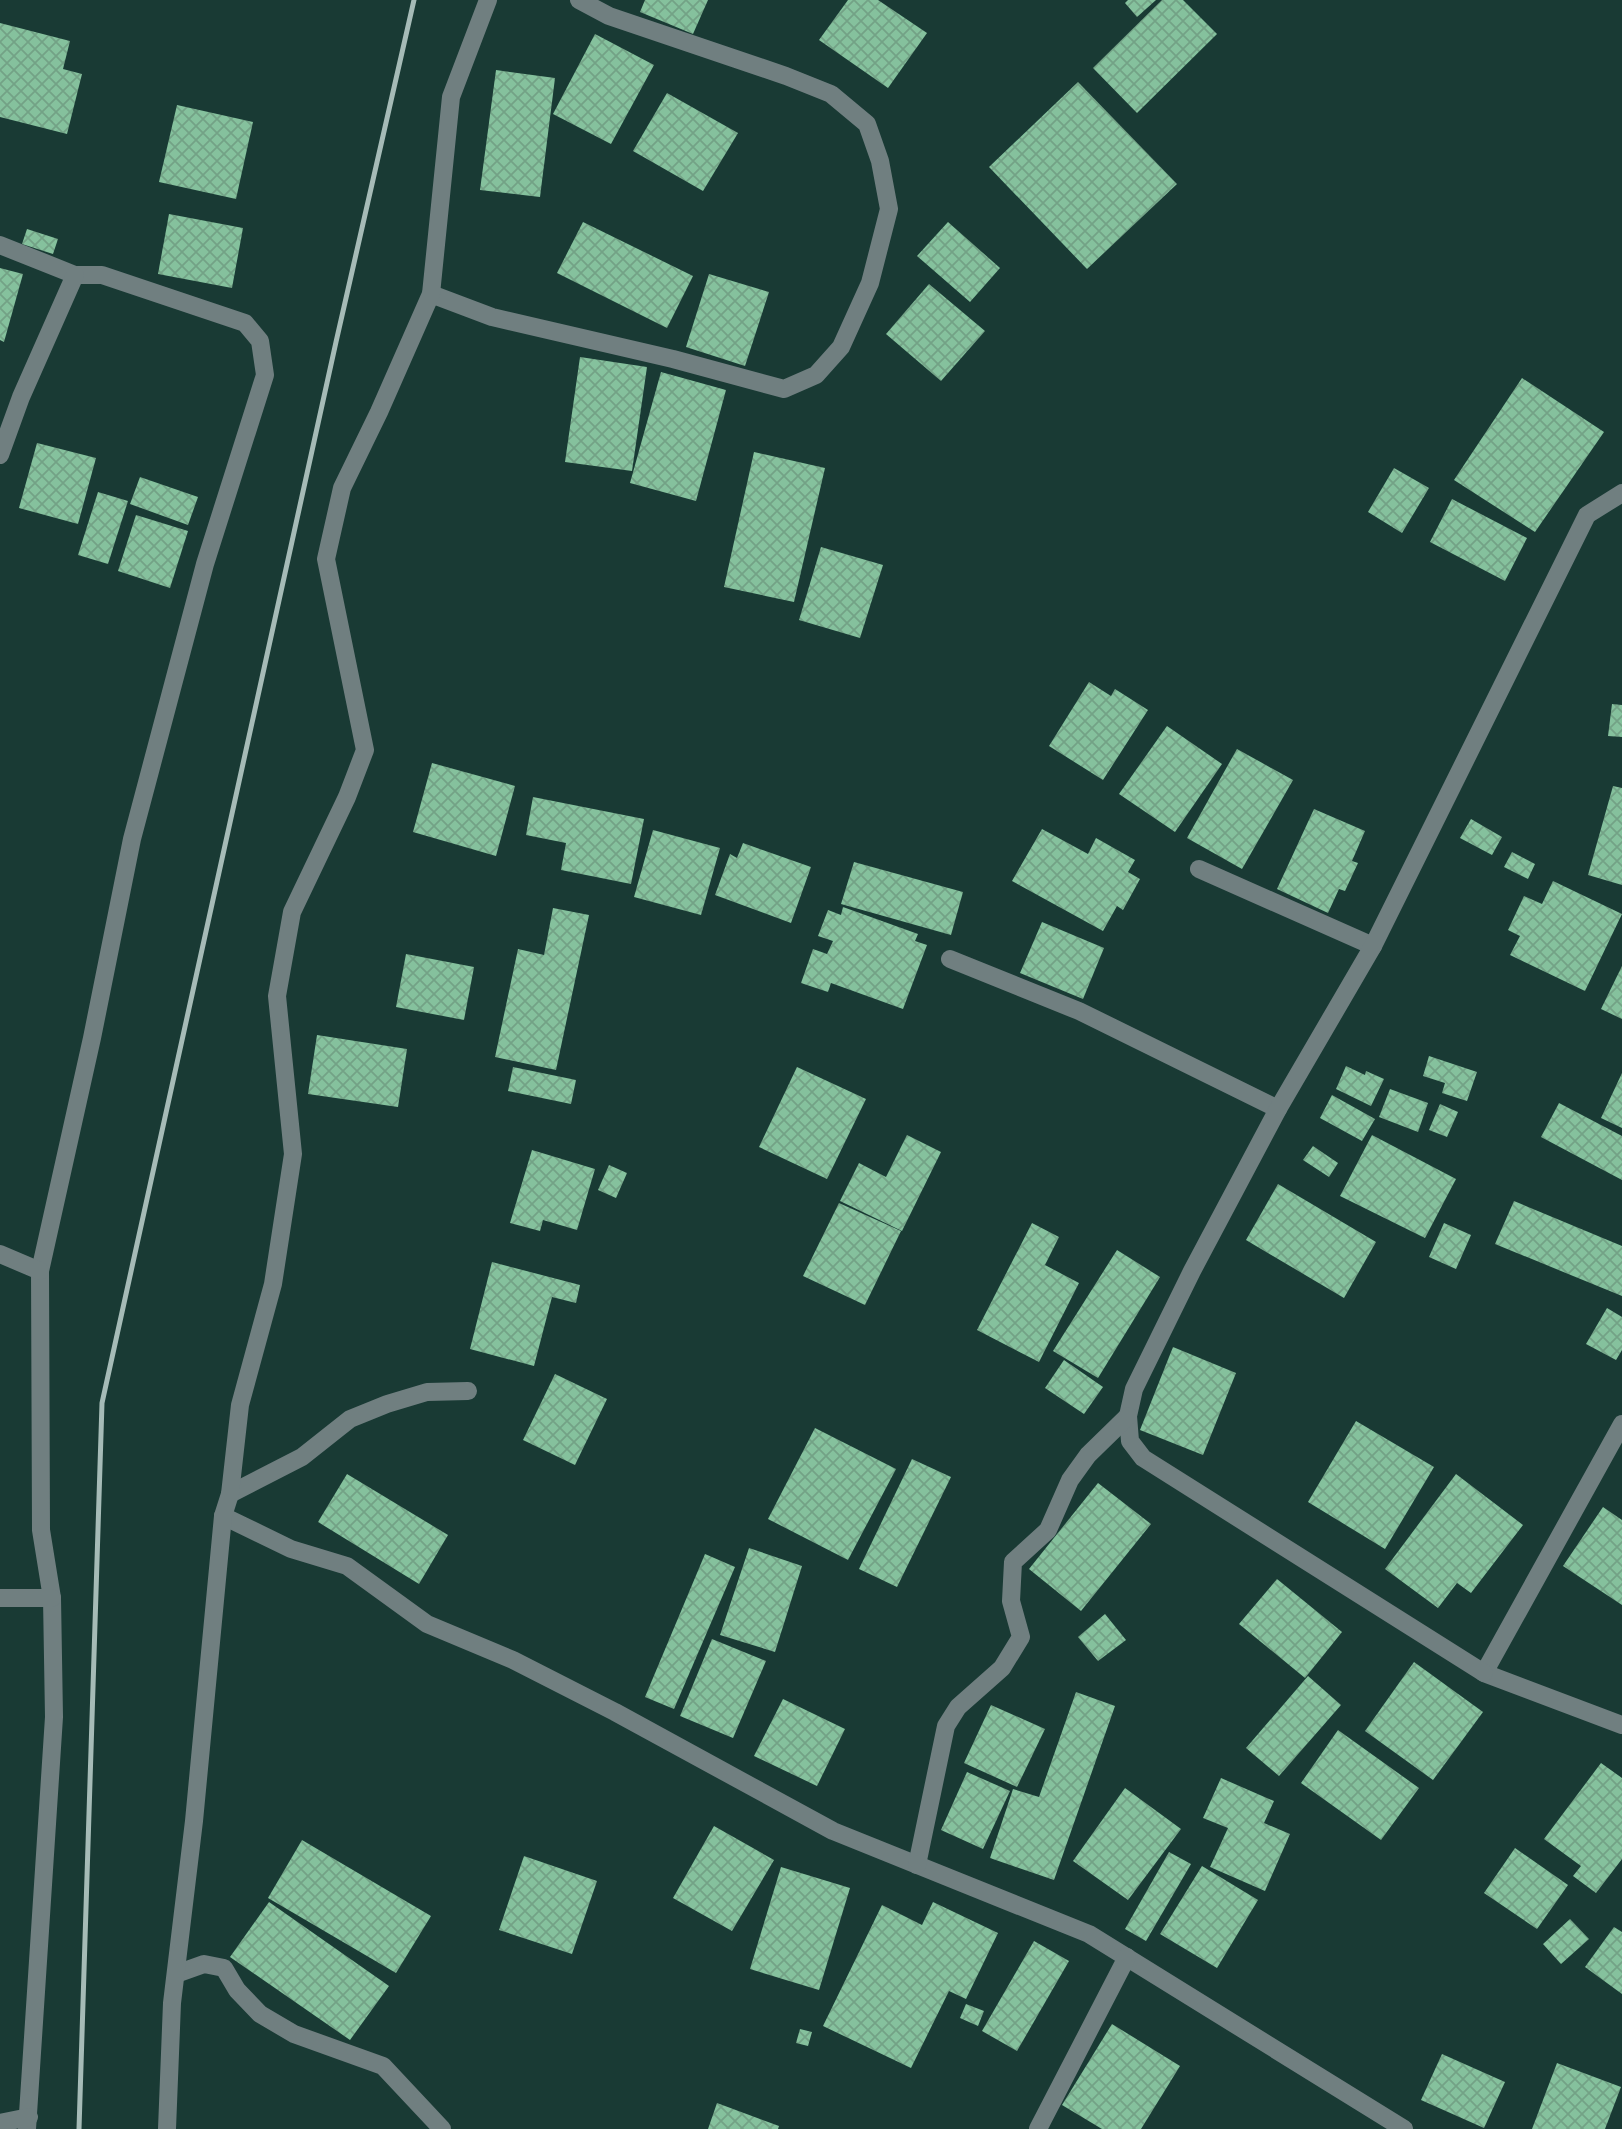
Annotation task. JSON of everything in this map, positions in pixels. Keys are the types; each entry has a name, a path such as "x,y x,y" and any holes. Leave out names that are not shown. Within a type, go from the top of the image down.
{"street":[{"path":"167,2129 172,2003 194,1821 223,1516 230,1494 240,1405 273,1284 293,1154 278,996 292,912 347,797 365,750 326,559 342,488 379,412 430,294 451,97 488,0"},
{"path":"430,294 492,317 673,359 784,389 816,375 841,346 870,283 890,209 880,162 867,124 831,94 609,16 579,0"},
{"path":"0,245 75,275 102,275 245,323 260,341 265,375 205,564 132,839 92,1038 40,1270 41,1530 52,1598 54,1717 28,2123 0,2123"},
{"path":"0,455 21,397 75,275"},
{"path":"1622,493 1587,516 1373,946 1278,1109 1192,1271 1134,1390 1128,1416 1130,1441 1143,1458 1484,1673 1622,1725"},
{"path":"1199,870 1373,946"},
{"path":"950,959 1079,1011 1278,1109"},
{"path":"0,1254 40,1270"},
{"path":"230,1494 302,1457 350,1419 428,1392 468,1391"},
{"path":"917,1866 946,1726 958,1707 1002,1668 1021,1637 1011,1601 1013,1562 1048,1530 1070,1480 1088,1455 1128,1416"},
{"path":"1484,1673 1622,1424"},
{"path":"223,1516 291,1549 347,1566 427,1624 513,1660 832,1830 1089,1934 1404,2129"},
{"path":"0,1598 52,1598"},
{"path":"1038,2129 1127,1957"},
{"path":"176,1974 204,1964 224,1968 237,1990 260,2014 294,2034 383,2066 442,2129"}],"building":[{"path":"645,0 708,0 693,34 640,12"},
{"path":"848,0 878,0 927,33 888,88 819,40"},
{"path":"1128,0 1156,0 1137,17 1125,3"},
{"path":"1162,0 1183,0 1217,34 1137,113 1093,68"},
{"path":"0,23 70,41 63,69 82,74 67,134 0,117"},
{"path":"595,34 654,65 611,144 553,114"},
{"path":"496,70 555,78 540,197 480,190"},
{"path":"1078,82 1177,184 1087,269 989,167"},
{"path":"667,93 738,133 703,191 633,151"},
{"path":"177,105 253,122 236,199 159,182"},
{"path":"169,214 243,228 232,288 158,274"},
{"path":"583,222 693,276 667,328 557,273"},
{"path":"948,222 1000,268 970,302 917,256"},
{"path":"27,229 58,239 53,254 22,244"},
{"path":"0,268 23,274 4,342 0,340"},
{"path":"709,274 769,292 745,366 686,347"},
{"path":"929,284 985,331 941,381 886,334"},
{"path":"580,357 647,367 632,471 565,462"},
{"path":"661,372 726,390 696,501 630,483"},
{"path":"1522,378 1604,432 1535,532 1454,480"},
{"path":"37,443 96,458 78,524 19,508"},
{"path":"754,452 825,468 794,602 724,587"},
{"path":"1394,468 1429,488 1402,533 1368,512"},
{"path":"140,477 198,497 188,525 130,504"},
{"path":"98,492 128,501 108,564 78,555"},
{"path":"1452,499 1527,538 1505,581 1430,542"},
{"path":"136,515 188,531 170,588 118,571"},
{"path":"821,547 883,565 860,638 799,620"},
{"path":"1089,682 1111,696 1115,689 1148,710 1103,780 1049,746"},
{"path":"1612,704 1622,705 1622,737 1608,736"},
{"path":"1167,726 1222,764 1175,832 1119,794"},
{"path":"1237,749 1293,780 1242,869 1187,838"},
{"path":"432,763 515,786 496,856 413,832"},
{"path":"1613,786 1622,788 1622,885 1588,875"},
{"path":"533,797 644,819 631,884 561,870 566,843 526,835"},
{"path":"1314,809 1365,831 1352,861 1358,863 1345,891 1339,889 1328,913 1277,889"},
{"path":"1471,819 1502,837 1492,855 1460,838"},
{"path":"1042,829 1088,854 1096,838 1135,860 1128,872 1140,879 1123,910 1117,906 1103,931 1012,881"},
{"path":"653,830 720,848 701,915 634,897"},
{"path":"743,843 811,867 791,923 715,895 730,854 737,858"},
{"path":"1512,852 1535,864 1528,879 1504,867"},
{"path":"854,862 963,892 951,935 841,904"},
{"path":"1553,881 1622,914 1585,991 1510,955 1520,936 1508,930 1524,896 1542,904"},
{"path":"843,907 918,934 915,941 927,945 903,1009 831,983 828,992 801,983 813,949 827,954 833,941 818,936 828,910 841,915"},
{"path":"553,908 589,915 556,1070 495,1057 518,949 544,955"},
{"path":"1042,922 1104,948 1083,999 1020,973"},
{"path":"406,954 474,967 464,1020 396,1007"},
{"path":"1622,966 1622,1019 1601,1009"},
{"path":"317,1035 407,1049 398,1107 308,1094"},
{"path":"1429,1056 1477,1072 1467,1101 1442,1093 1445,1083 1423,1076"},
{"path":"1346,1066 1365,1075 1366,1071 1384,1079 1371,1106 1336,1089"},
{"path":"513,1067 576,1080 571,1104 508,1091"},
{"path":"797,1067 866,1099 827,1179 759,1147"},
{"path":"1622,1073 1622,1128 1601,1118"},
{"path":"1390,1089 1428,1103 1418,1132 1379,1117"},
{"path":"1332,1095 1375,1119 1362,1141 1320,1118"},
{"path":"1559,1103 1622,1136 1622,1180 1541,1137"},
{"path":"1440,1104 1458,1112 1447,1137 1429,1130"},
{"path":"907,1135 941,1152 902,1231 840,1201 859,1163 886,1177"},
{"path":"1372,1135 1456,1179 1425,1238 1340,1196"},
{"path":"1313,1146 1338,1163 1329,1177 1303,1160"},
{"path":"532,1150 595,1169 577,1230 543,1220 540,1231 510,1223"},
{"path":"609,1165 627,1173 616,1198 598,1190"},
{"path":"1278,1184 1376,1242 1344,1298 1246,1240"},
{"path":"1514,1201 1622,1246 1622,1296 1495,1244"},
{"path":"839,1203 901,1231 865,1305 803,1276"},
{"path":"1032,1223 1059,1237 1045,1265 1079,1283 1039,1362 977,1330"},
{"path":"1444,1223 1471,1235 1456,1269 1429,1257"},
{"path":"1117,1250 1160,1277 1098,1378 1053,1351"},
{"path":"492,1262 580,1285 576,1303 552,1297 534,1366 470,1349"},
{"path":"1607,1308 1622,1317 1622,1350 1616,1360 1586,1344"},
{"path":"1173,1347 1236,1373 1203,1455 1140,1430"},
{"path":"1064,1360 1103,1387 1084,1414 1045,1388"},
{"path":"555,1374 607,1399 575,1465 523,1440"},
{"path":"1356,1421 1434,1467 1385,1549 1308,1502"},
{"path":"815,1428 896,1469 848,1560 768,1519"},
{"path":"912,1459 951,1477 897,1587 859,1569"},
{"path":"347,1474 448,1535 419,1584 318,1522"},
{"path":"1456,1474 1523,1525 1471,1593 1457,1583 1438,1608 1385,1569"},
{"path":"1098,1483 1151,1524 1081,1611 1029,1569"},
{"path":"1603,1507 1622,1520 1622,1605 1563,1566"},
{"path":"749,1548 802,1566 775,1652 720,1635"},
{"path":"705,1554 735,1567 674,1709 645,1697"},
{"path":"1277,1579 1342,1632 1305,1678 1239,1624"},
{"path":"1105,1614 1126,1640 1098,1661 1078,1637"},
{"path":"712,1639 766,1661 733,1738 680,1716"},
{"path":"1414,1662 1483,1712 1433,1780 1365,1731"},
{"path":"1308,1676 1341,1705 1279,1776 1246,1748"},
{"path":"1076,1692 1115,1706 1054,1880 990,1858 1013,1789 1039,1797"},
{"path":"783,1699 845,1729 817,1786 754,1756"},
{"path":"991,1705 1045,1729 1017,1787 964,1763"},
{"path":"1338,1730 1419,1788 1381,1840 1301,1783"},
{"path":"1601,1763 1622,1778 1622,1859 1596,1893 1573,1876 1581,1866 1544,1839"},
{"path":"967,1772 1010,1791 983,1849 941,1830"},
{"path":"1221,1778 1274,1801 1264,1823 1290,1834 1265,1891 1210,1867 1228,1828 1203,1818"},
{"path":"1125,1788 1181,1829 1128,1900 1073,1861"},
{"path":"714,1826 774,1860 732,1931 673,1898"},
{"path":"302,1840 431,1916 396,1973 268,1898"},
{"path":"1515,1848 1568,1885 1537,1929 1484,1893"},
{"path":"1169,1852 1191,1864 1146,1941 1125,1929"},
{"path":"524,1856 597,1881 572,1954 499,1930"},
{"path":"1202,1866 1258,1900 1217,1968 1160,1934"},
{"path":"781,1867 850,1888 819,1990 750,1969"},
{"path":"269,1902 389,1986 350,2040 230,1957"},
{"path":"933,1902 998,1933 966,1999 949,1991 911,2068 823,2026 882,1905 922,1925"},
{"path":"1570,1919 1589,1939 1561,1964 1543,1944"},
{"path":"1614,1927 1622,1932 1622,1994 1585,1967"},
{"path":"1034,1941 1069,1961 1017,2051 982,2031"},
{"path":"966,2004 984,2011 978,2026 960,2018"},
{"path":"1112,2024 1180,2066 1141,2129 1102,2129 1062,2105"},
{"path":"800,2029 812,2032 808,2046 796,2043"},
{"path":"1442,2054 1505,2082 1484,2128 1421,2100"},
{"path":"1557,2063 1621,2087 1605,2129 1532,2129"},
{"path":"717,2103 779,2126 778,2129 708,2129"}],"railway":[{"path":"79,2129 102,1403 414,0"}]}
